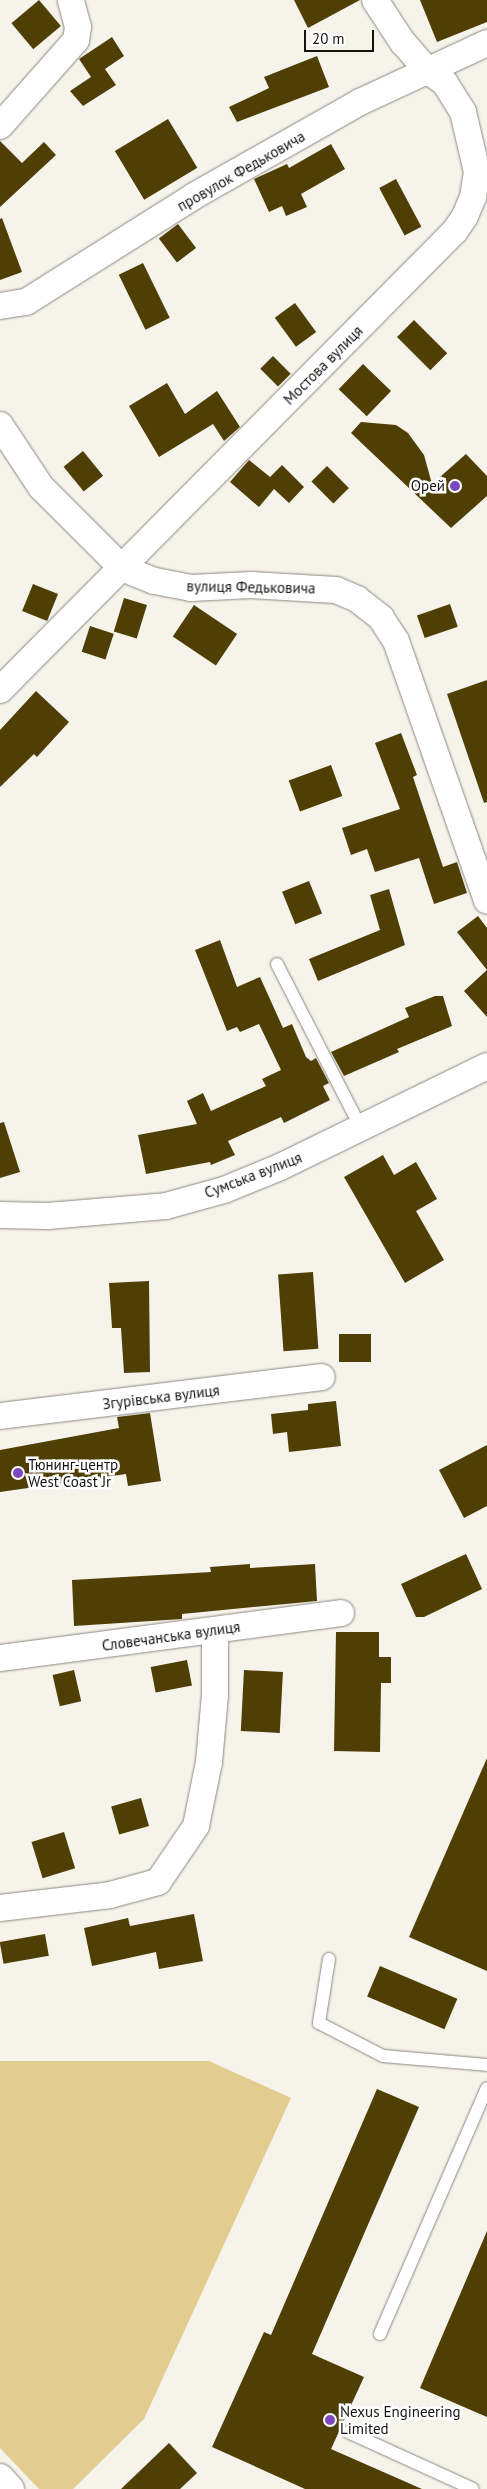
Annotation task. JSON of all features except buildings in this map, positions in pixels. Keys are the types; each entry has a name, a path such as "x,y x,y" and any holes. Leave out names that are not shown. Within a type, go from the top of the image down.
{"street":[{"path":"0,126 76,40 78,27 71,0"},
{"name":"Мостова вулиця","path":"0,690 454,231 466,216 473,197 477,172 473,145 462,112 445,83 426,69 404,43 375,0"},
{"name":"провулок Федьковича","path":"0,306 26,302 194,196 360,102 426,69 487,43"},
{"name":"вулиця Федьковича","path":"0,425 41,488 122,568 155,581 191,588 251,584 336,590 357,599 381,618 396,641 487,901"},
{"name":"Сумська вулиця","path":"0,1215 48,1216 166,1206 224,1190 361,1128 487,1066"},
{"name":"Згурівська вулиця","path":"0,1416 322,1378"},
{"name":"Словечанська вулиця","path":"0,1658 341,1613"},
{"path":"0,1908 110,1895 158,1882 196,1826 212,1724 215,1630"},
{"path":"0,2478 10,2489"}],"lane":[{"path":"277,964 361,1128"},
{"path":"329,1959 319,2023 382,2056 487,2065"},
{"path":"380,2334 487,2088"},
{"path":"348,2432 473,2489"}],"shaded area":[{"path":"0,2061 209,2061 291,2098 144,2419 73,2489 39,2489 0,2448"}],"place":[{"name":"Орей","path":"455,486"},
{"name":"Тюнинг-центр West Coast Jr","path":"18,1473"},
{"name":"Nexus Engineering Limited","path":"330,2420"}]}
